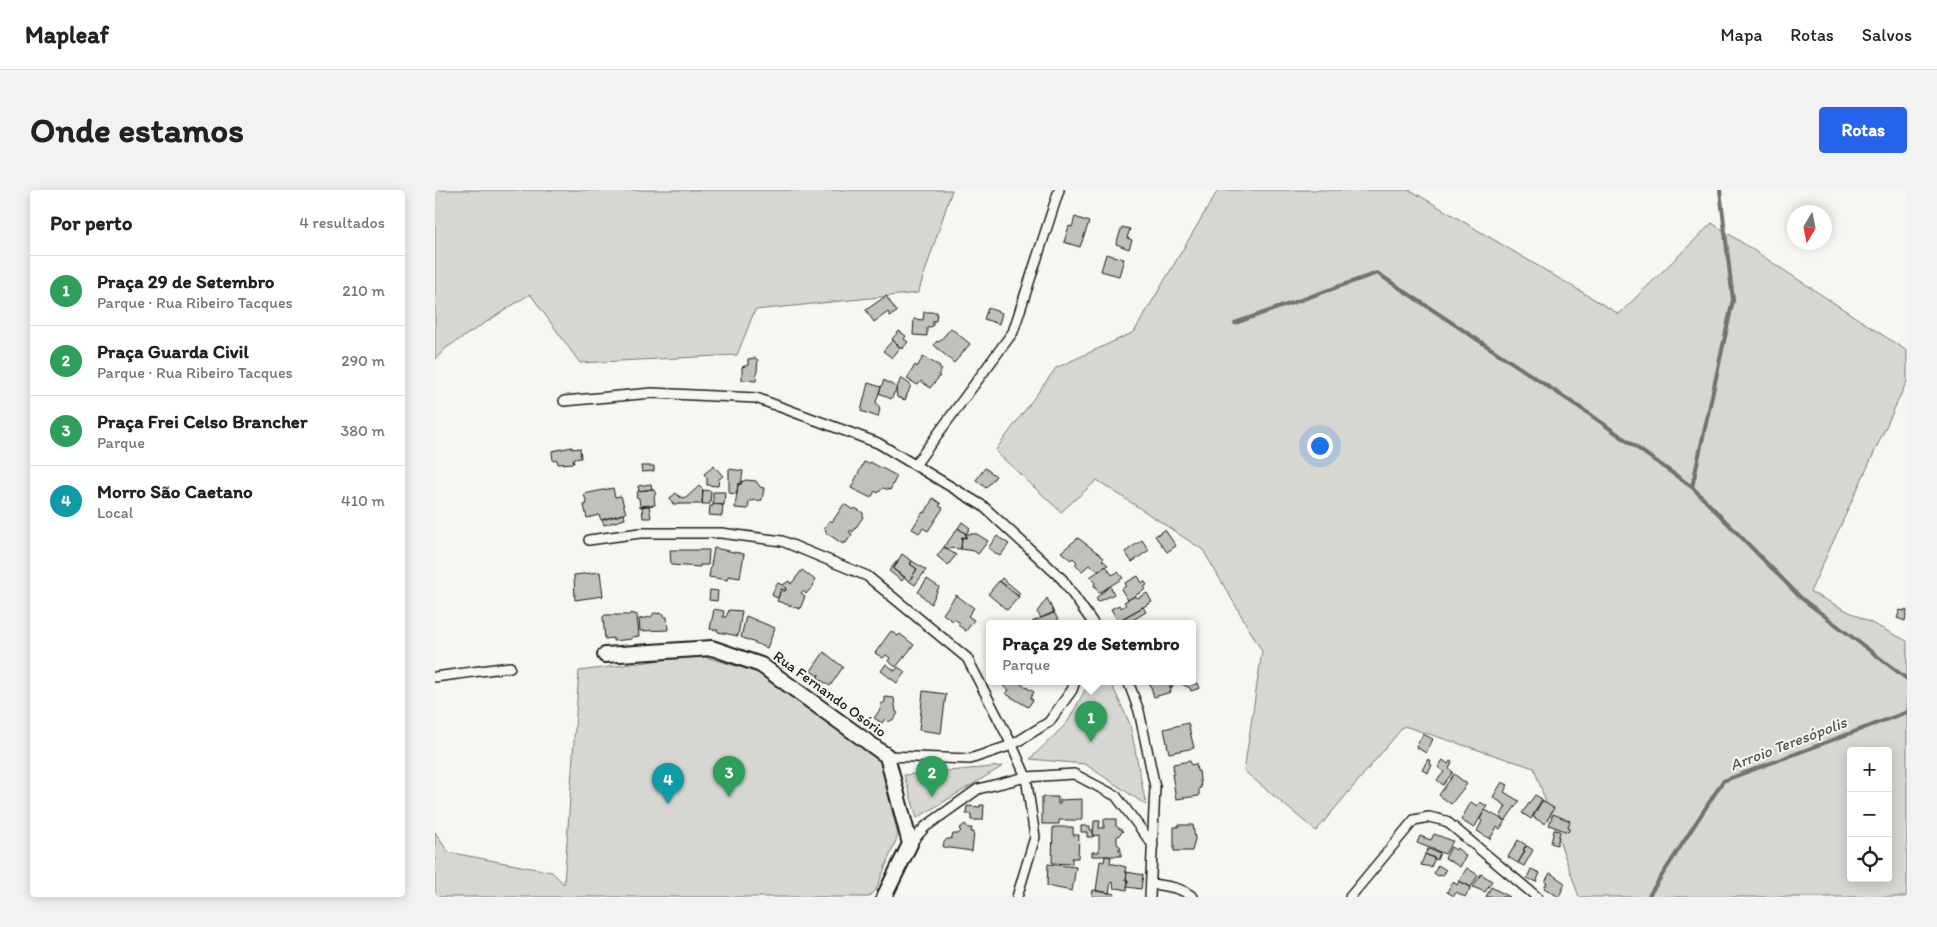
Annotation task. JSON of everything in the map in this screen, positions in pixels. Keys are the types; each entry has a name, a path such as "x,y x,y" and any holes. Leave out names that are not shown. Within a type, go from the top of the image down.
{"street":[{"path":"915,465 1013,332 1059,190"},
{"path":"564,401 652,393 756,398 878,443 983,506 1062,578 1091,620"},
{"path":"589,540 640,533 721,533 781,541 867,576 967,658 1012,745 1026,777 1035,837 1017,897"},
{"name":"Rua Fernando Osório","path":"605,655 712,648 761,664 887,756 910,844"},
{"path":"435,677 510,667"},
{"path":"887,756 970,759 1012,745 1049,722 1074,685"},
{"path":"1129,685 1139,711 1155,787 1150,897"},
{"path":"884,897 910,844 925,827 978,789 1026,777 1074,774 1116,796 1153,845"},
{"path":"1350,897 1414,820 1429,816 1446,821 1537,897"},
{"path":"1152,884 1172,886 1185,891 1193,897"}],"shaded area":[{"path":"435,190 952,190 918,293 755,310 737,355 580,363 530,294 446,348 435,360"},
{"path":"1218,190 1410,190 1619,314 1712,223 1907,351 1907,381 1810,592 1907,641 1907,897 1579,897 1534,768 1404,726 1316,831 1244,771 1262,651 1203,550 1097,480 1061,512 995,451 1056,368 1134,332"},
{"path":"699,655 757,672 879,758 898,835 876,890 869,897 435,897 435,832 448,852 552,872 564,884 579,671"},
{"path":"1088,685 1112,685 1130,724 1146,805 1085,764 1030,759 1067,723"},
{"path":"1003,766 917,818 904,775"}],"building":[{"path":"1075,217 1089,222 1080,247 1064,242 1069,226 1072,227"},
{"path":"1122,227 1130,229 1127,238 1132,240 1129,249 1116,244"},
{"path":"1106,254 1124,259 1119,276 1101,271"},
{"path":"886,296 897,312 890,316 888,312 874,322 866,310"},
{"path":"988,308 1002,313 999,324 984,319"},
{"path":"924,312 937,312 936,321 933,321 933,326 927,328 927,336 913,335 914,319 923,320"},
{"path":"951,328 970,344 954,363 934,345"},
{"path":"899,331 906,336 904,339 908,342 902,349 892,339"},
{"path":"893,340 900,348 892,358 883,351"},
{"path":"923,357 940,366 939,368 942,370 938,375 940,376 930,388 921,381 918,385 907,379 915,365 917,367"},
{"path":"755,358 758,360 756,381 742,380 742,367 748,365 748,359"},
{"path":"901,378 911,385 905,400 897,397 896,390"},
{"path":"884,380 897,388 891,399 879,393"},
{"path":"868,383 881,387 876,402 880,408 878,417 861,411"},
{"path":"572,447 572,449 580,448 581,458 573,459 574,463 558,464 557,460 553,461 552,451"},
{"path":"864,462 869,464 870,462 897,476 890,490 883,488 878,493 875,491 871,498 851,488"},
{"path":"641,466 654,466 654,471 642,472"},
{"path":"714,466 723,476 719,479 718,486 707,485 707,478 704,474"},
{"path":"985,468 996,476 986,488 976,480"},
{"path":"729,469 743,471 741,484 738,484 737,494 729,493"},
{"path":"746,480 756,481 760,487 764,488 762,500 749,501 748,509 735,508 738,484"},
{"path":"651,484 652,489 639,491 638,486"},
{"path":"699,486 703,490 702,504 673,504 670,498 676,493 680,497 686,498"},
{"path":"613,488 615,497 621,496 626,513 601,520 599,515 587,518 584,505 587,504 584,494"},
{"path":"653,489 656,494 654,496 655,505 640,507 639,498 636,497 638,491"},
{"path":"703,490 711,491 710,504 702,504"},
{"path":"713,492 725,492 724,505 713,504"},
{"path":"933,498 943,508 928,531 923,528 919,533 912,529 923,512 925,513"},
{"path":"713,504 723,505 722,516 709,515 710,506 713,506"},
{"path":"844,504 853,510 855,508 863,513 863,517 853,532 851,530 849,532 852,534 846,543 844,542 843,544 825,532 824,528 830,520 832,522"},
{"path":"649,505 651,518 643,518 642,506"},
{"path":"624,514 625,519 604,525 602,520"},
{"path":"962,522 970,528 966,534 958,528"},
{"path":"958,528 966,534 966,538 962,537 961,549 944,547"},
{"path":"1165,530 1176,546 1167,552 1155,536"},
{"path":"966,534 977,534 988,541 978,554 974,551 961,549 962,537 966,538"},
{"path":"997,536 1009,544 1000,556 988,548"},
{"path":"1078,538 1104,558 1102,560 1108,565 1099,571 1089,565 1082,571 1075,565 1077,562 1073,558 1071,560 1061,552"},
{"path":"1142,540 1149,550 1132,562 1125,552"},
{"path":"944,547 956,555 948,565 937,556"},
{"path":"714,548 744,554 740,578 728,576 727,580 709,577"},
{"path":"670,550 709,550 708,565 700,565 700,567 671,565"},
{"path":"902,554 912,561 910,564 917,569 909,581 893,569"},
{"path":"912,561 926,570 915,585 909,581 917,569 910,564"},
{"path":"896,562 898,563 893,569 905,577 902,581 889,571"},
{"path":"1106,566 1112,575 1118,572 1123,578 1099,593 1097,587 1094,586 1095,582 1090,577"},
{"path":"802,570 815,580 813,586 806,594 803,591 801,593 805,596 800,609 777,601 781,589 785,591 786,589 783,585 789,581 791,584"},
{"path":"600,572 603,596 575,600 574,575"},
{"path":"1138,576 1142,583 1144,581 1147,585 1144,587 1146,589 1128,600 1121,589 1126,586 1125,583"},
{"path":"1002,578 1020,593 1018,596 1000,581"},
{"path":"927,579 939,587 931,604 918,592"},
{"path":"999,581 1019,597 1007,610 988,594"},
{"path":"777,583 783,585 786,589 785,591 781,589 778,598 772,594"},
{"path":"1110,586 1114,594 1098,602 1096,598"},
{"path":"710,590 718,591 717,601 709,600"},
{"path":"1147,593 1152,602 1117,620 1111,609 1119,605 1121,608 1126,605 1124,602 1135,596 1138,598"},
{"path":"956,595 974,608 968,616 974,620 966,631 958,625 960,623 954,619 953,621 943,614"},
{"path":"1047,598 1054,613 1041,618 1037,612"},
{"path":"1143,607 1146,612 1133,620 1120,620"},
{"path":"714,609 724,611 723,617 726,617 729,610 742,611 738,636 710,629"},
{"path":"1905,609 1907,610 1905,621 1897,618 1900,610 1904,611"},
{"path":"1054,612 1058,620 1036,620"},
{"path":"631,613 637,615 639,636 632,637 632,639 613,641 613,638 605,639 603,617 605,615 629,615"},
{"path":"654,613 664,614 664,617 667,617 668,630 640,631 639,619 651,617"},
{"path":"746,616 775,628 767,648 741,637"},
{"path":"891,631 898,636 900,634 914,645 896,667 888,661 890,658 886,655 883,658 875,653"},
{"path":"824,652 843,667 830,686 818,678 819,674 818,676 811,671"},
{"path":"886,664 895,671 898,667 905,672 897,683 881,671"},
{"path":"1198,683 1200,688 1191,691 1190,688 1184,685 1196,685"},
{"path":"1023,685 1034,692 1030,698 1033,700 1028,707 1006,694 1009,690 1003,686"},
{"path":"1150,685 1169,685 1171,692 1154,697"},
{"path":"923,691 946,694 941,733 919,730"},
{"path":"885,697 894,698 896,712 898,713 894,719 888,722 885,719 882,723 874,718 880,710 881,704 885,702"},
{"path":"1188,723 1194,748 1169,753 1164,729"},
{"path":"1423,734 1433,739 1426,753 1416,747"},
{"path":"1428,759 1432,765 1428,773 1422,770"},
{"path":"1443,760 1448,764 1450,761 1452,762 1449,769 1453,772 1443,785 1437,780 1444,772 1438,767"},
{"path":"1190,761 1191,765 1196,764 1197,771 1199,771 1201,788 1199,788 1199,796 1176,799 1172,774 1174,774 1173,764"},
{"path":"1454,774 1467,784 1451,804 1439,795"},
{"path":"1502,782 1508,785 1504,792 1519,801 1505,821 1500,817 1506,806 1493,797"},
{"path":"1535,795 1542,799 1531,819 1522,813"},
{"path":"1042,797 1058,797 1058,804 1060,804 1060,800 1082,799 1082,820 1059,820 1059,824 1042,824"},
{"path":"1542,801 1554,808 1545,824 1533,817"},
{"path":"1471,802 1477,806 1480,802 1487,806 1474,828 1461,820"},
{"path":"980,805 984,805 983,820 971,820 971,814 966,814 967,806 980,807"},
{"path":"1485,810 1505,821 1500,829 1497,827 1490,839 1477,831"},
{"path":"1553,814 1570,821 1568,832 1549,825"},
{"path":"1104,819 1116,819 1116,826 1123,831 1117,837 1117,844 1121,847 1118,850 1121,850 1121,856 1092,856 1092,852 1099,852 1099,835 1093,836 1094,821 1100,821 1099,828 1104,828"},
{"path":"965,824 968,828 972,828 971,832 974,832 972,851 943,847 944,842 947,839 951,839 953,834 958,834 961,831 959,829"},
{"path":"1178,825 1193,825 1195,839 1192,851 1174,851 1174,827 1178,827"},
{"path":"1081,826 1090,826 1090,830 1093,830 1093,837 1087,837 1087,832 1081,832"},
{"path":"1053,827 1073,827 1073,835 1079,835 1078,858 1072,858 1072,864 1052,863"},
{"path":"1554,830 1560,831 1557,845 1551,843"},
{"path":"1434,834 1453,841 1445,854 1417,843 1420,836 1431,840"},
{"path":"1518,840 1526,845 1523,850 1525,851 1518,863 1508,857"},
{"path":"1527,846 1533,850 1524,866 1518,863 1525,851 1523,850"},
{"path":"1451,847 1456,850 1457,848 1466,856 1460,867 1445,858"},
{"path":"1428,849 1440,853 1437,860 1425,854"},
{"path":"1425,854 1435,858 1431,867 1421,865"},
{"path":"1105,856 1111,857 1110,863 1126,867 1127,890 1114,889 1111,882 1109,893 1096,891 1100,861 1104,862"},
{"path":"1048,864 1076,867 1072,891 1047,886"},
{"path":"1438,865 1446,870 1443,875 1438,876 1434,873"},
{"path":"1467,868 1478,875 1471,887 1459,881"},
{"path":"1531,869 1540,873 1536,882 1527,878"},
{"path":"1127,872 1143,875 1141,889 1127,887"},
{"path":"1550,873 1565,883 1559,897 1544,888"},
{"path":"1481,874 1492,881 1485,892 1473,887"},
{"path":"1459,881 1471,887 1465,897 1456,892 1454,896 1447,892 1453,882 1457,885"},
{"path":"1491,887 1510,897 1486,897"},
{"path":"1093,890 1115,894 1114,897 1092,897"}],"waterway":[{"path":"1692,487 1733,300 1720,190"},
{"path":"1235,323 1377,273 1588,413 1692,487 1801,598 1907,679"},
{"name":"Arroio Teresópolis","path":"1648,897 1723,781 1907,712"}],"place":[{"name":"Praça 29 de Setembro","path":"1091,742"},
{"name":"Praça Frei Celso Brancher","path":"729,797"},
{"name":"Praça Guarda Civil","path":"932,797"},
{"name":"Morro São Caetano","path":"668,804"}]}
